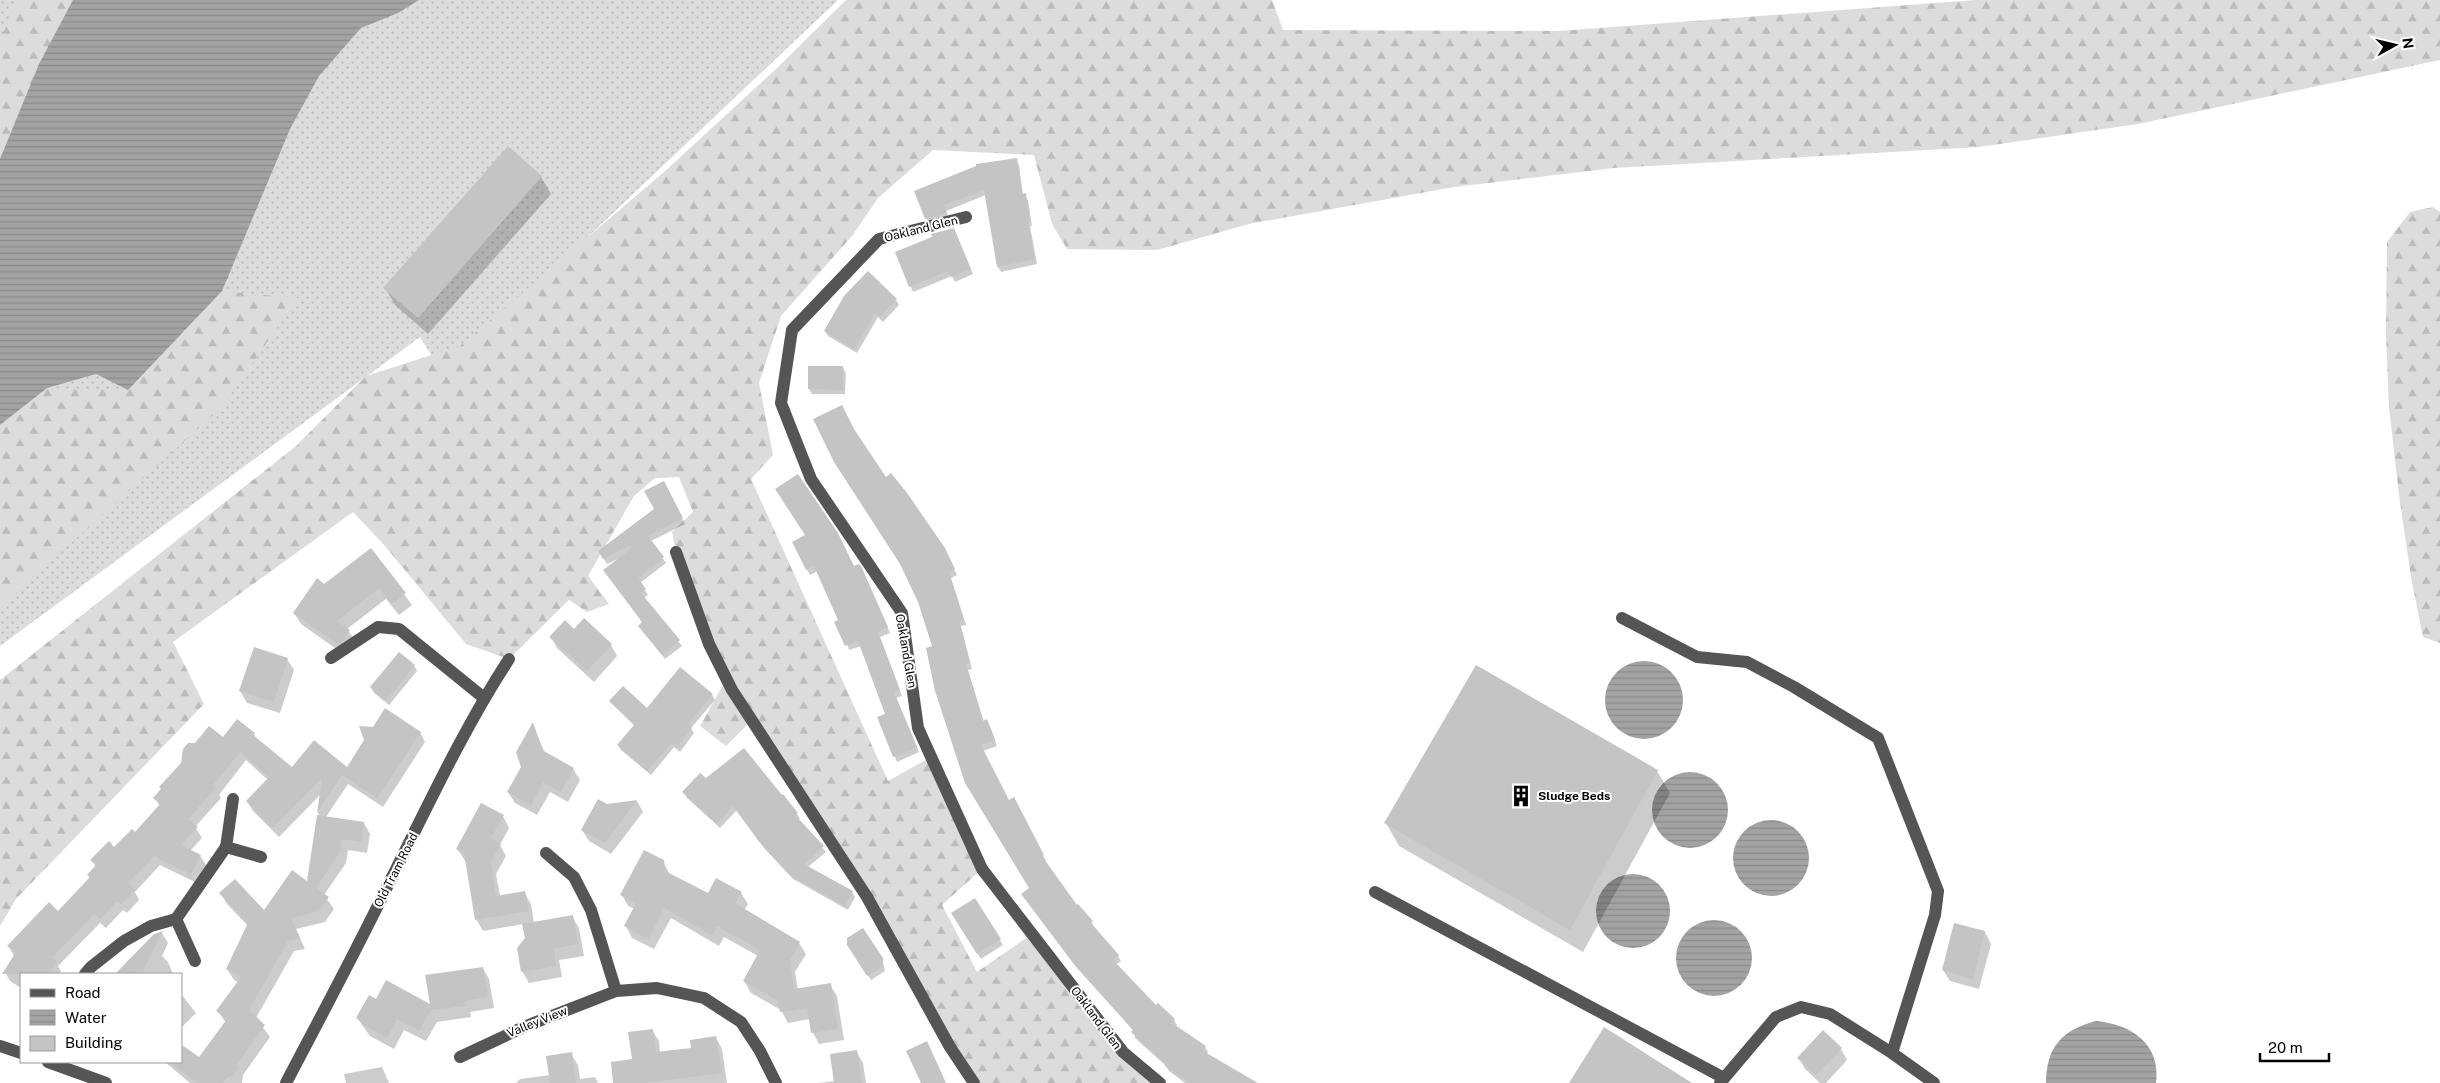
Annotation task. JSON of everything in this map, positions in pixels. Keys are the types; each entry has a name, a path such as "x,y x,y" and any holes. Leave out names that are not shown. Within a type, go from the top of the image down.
{"street":[{"name":"Oakland Glen","path":"966,217 879,239 792,330 781,403 811,479 902,613 918,728 982,869 1123,1052 1160,1083"},
{"path":"676,552 709,644 732,690 867,897 950,1047 974,1083"},
{"path":"1622,618 1697,657 1747,662 1794,687 1878,738 1938,891 1935,915 1892,1053"},
{"path":"330,658 378,627 399,629 484,698"},
{"name":"Old Tram Road","path":"286,1083 484,698 509,659"},
{"path":"86,973 90,967 124,942 151,926 176,919 226,847 233,798"},
{"path":"226,847 261,857"},
{"path":"546,853 574,877 591,910 616,991"},
{"path":"1375,892 1722,1081 1776,1018 1801,1007 1830,1014 1892,1053 1934,1083"},
{"path":"176,919 195,961"},
{"name":"Valley View","path":"460,1057 526,1026 616,991 657,988 704,998 740,1022 760,1051 776,1083"},
{"path":"0,1046 20,1053"},
{"path":"51,1063 106,1083"}],"green space":[{"path":"0,0 838,0 443,374 420,337 0,646"},
{"path":"17,0 76,0 0,162 0,40"},
{"path":"846,0 1272,0 1283,30 1559,31 1976,0 2440,0 2440,60 2138,124 1979,147 1614,168 1454,187 1249,224 1157,250 1067,249 1052,224 1034,155 933,150 878,198 852,236 781,316 759,383 773,455 751,479 888,781 931,757 982,869 942,905 977,972 1032,934 1123,1052 1160,1083 974,1083 867,897 751,721 726,746 700,726 723,685 676,552 672,532 693,512 679,477 655,478 634,496 588,576 609,604 587,612 569,600 509,659 466,644 385,546 353,512 173,642 204,704 16,899 0,926 0,680 296,446 366,376 460,346 664,172 777,68"},
{"path":"2433,207 2440,212 2440,643 2423,637 2411,577 2389,407 2386,335 2387,242 2410,212"},
{"path":"222,291 298,298 222,407 0,607 0,417 47,388 128,390"}],"water":[{"path":"73,0 419,0 398,13 361,28 319,76 290,129 222,291 128,390 96,374 47,388 0,425 0,159 39,64"},
{"path":"1644,661 1659,664 1671,673 1680,685 1683,700 1680,715 1671,727 1659,736 1644,739 1629,736 1617,727 1608,715 1605,700 1608,685 1617,673 1629,664"},
{"path":"1690,772 1704,775 1717,783 1725,796 1728,810 1725,824 1717,837 1704,845 1690,848 1676,845 1663,837 1655,824 1652,810 1655,796 1663,783 1676,775"},
{"path":"1771,820 1785,823 1798,831 1806,844 1809,858 1806,872 1798,885 1785,893 1771,896 1757,893 1744,885 1736,872 1733,858 1736,844 1744,831 1757,823"},
{"path":"1633,874 1647,877 1659,885 1667,897 1670,911 1667,925 1659,937 1647,945 1633,948 1619,945 1607,937 1599,925 1596,911 1599,897 1607,885 1619,877"},
{"path":"1714,920 1728,923 1741,931 1749,944 1752,958 1749,972 1741,985 1728,993 1714,996 1700,993 1687,985 1679,972 1676,958 1679,944 1687,931 1700,923"},
{"path":"2096,1021 2121,1026 2141,1038 2154,1057 2156,1083 2046,1083 2049,1059 2058,1042 2074,1029"}],"building":[{"path":"508,146 542,176 418,318 383,288"},
{"path":"1017,158 1022,194 1026,193 1030,221 1028,221 1035,259 997,267 984,190 944,205 947,213 925,219 914,191 976,166 976,164"},
{"path":"954,228 971,269 951,277 948,271 909,287 895,252 932,237 931,234"},
{"path":"868,271 897,299 879,317 875,313 854,349 824,331 844,296"},
{"path":"808,366 843,366 843,390 808,389"},
{"path":"842,405 854,429 886,477 891,473 907,493 945,548 955,569 949,572 964,620 959,621 970,663 966,664 983,721 987,719 995,740 981,745 1009,800 1014,797 1044,855 1042,856 1077,905 1093,921 1091,923 1119,955 1113,960 1156,1005 1158,1003 1175,1019 1172,1023 1206,1046 1203,1051 1258,1083 1190,1083 1165,1066 1166,1064 1131,1032 1133,1030 1073,963 1021,894 1029,888 965,783 935,691 926,648 932,646 918,602 900,564 834,462 813,419"},
{"path":"798,474 838,533 854,566 859,564 862,568 888,627 878,632 900,690 894,692 917,747 893,757 877,717 885,714 858,641 845,646 834,622 838,620 814,566 806,570 792,542 805,535 775,489"},
{"path":"664,481 683,518 648,536 664,557 638,578 646,589 641,593 680,640 662,655 638,626 642,622 603,570 632,548 630,545 603,559 598,551 654,509 644,491"},
{"path":"371,548 406,593 392,604 379,588 337,621 350,630 344,640 338,644 293,613 317,578 324,584"},
{"path":"584,618 612,644 587,671 549,637 565,620 574,629"},
{"path":"254,647 288,658 274,702 239,691"},
{"path":"399,652 415,665 386,701 370,687"},
{"name":"Sludge Beds","path":"1476,665 1658,770 1570,930 1384,823"},
{"path":"680,667 713,694 688,724 692,727 677,747 671,743 647,771 617,745 634,725 609,701 623,686 647,708"},
{"path":"385,708 421,732 377,798 342,775 317,813 322,778 273,828 246,801 269,777 240,752 213,785 216,788 188,819 198,827 181,845 201,855 191,874 154,856 128,883 135,890 121,904 117,901 100,919 94,914 52,958 57,961 49,973 2,974 16,952 7,946 49,902 58,911 90,877 87,875 96,865 90,860 109,841 114,847 132,829 135,832 160,804 153,798 161,789 159,787 181,763 183,749 188,743 195,743 209,726 223,737 237,719 255,733 253,735 292,767 314,740 347,767 364,740 359,726 373,727"},
{"path":"533,722 542,750 574,768 561,792 543,782 531,805 507,792 521,767 516,752"},
{"path":"744,748 798,813 795,815 824,846 804,864 853,891 845,906 791,876 760,843 733,806 717,824 682,792 700,773 706,778"},
{"path":"598,799 607,804 637,800 605,843 581,830"},
{"path":"481,803 504,815 491,838 501,844 491,862 496,896 525,891 529,911 475,920 464,853 456,849"},
{"path":"317,815 364,822 361,842 342,839 340,852 316,888 329,897 319,911 291,918 300,938 288,941 249,1010 265,1025 237,1064 238,1069 233,1076 228,1077 223,1083 198,1083 172,1064 182,1063 182,1051 185,1047 199,1057 227,1019 216,1011 241,977 226,969 248,923 219,893 235,879 264,910 292,870 307,881"},
{"path":"644,850 664,860 665,871 708,893 716,878 742,892 735,903 800,942 790,960 794,989 831,983 838,1029 811,1033 807,1008 780,1012 778,1001 743,981 760,950 717,926 712,935 664,908 648,939 624,926 636,903 620,895"},
{"path":"975,898 1001,939 977,954 951,913"},
{"path":"573,915 578,944 554,949 556,966 521,972 517,948 525,938 522,924"},
{"path":"1954,923 1985,931 1973,979 1942,970"},
{"path":"863,928 883,958 883,966 867,976 847,945 847,938"},
{"path":"163,931 142,973 116,973 154,934"},
{"path":"483,967 488,997 464,1001 465,1006 431,1010 419,1031 397,1019 387,1038 362,1024 364,1022 356,1018 369,995 376,999 386,980 430,1004 425,975"},
{"path":"1604,1027 1692,1083 1569,1083"},
{"path":"653,1029 656,1052 691,1048 690,1040 716,1036 722,1073 646,1083 613,1083 611,1062 632,1059 628,1032"},
{"path":"1823,1030 1842,1048 1816,1075 1797,1058"},
{"path":"927,1041 946,1083 921,1083 906,1051"},
{"path":"857,1050 862,1083 834,1083 830,1054"},
{"path":"572,1052 576,1083 550,1083 546,1056"}],"place":[{"name":"Sludge Beds","path":"1521,796"}]}
